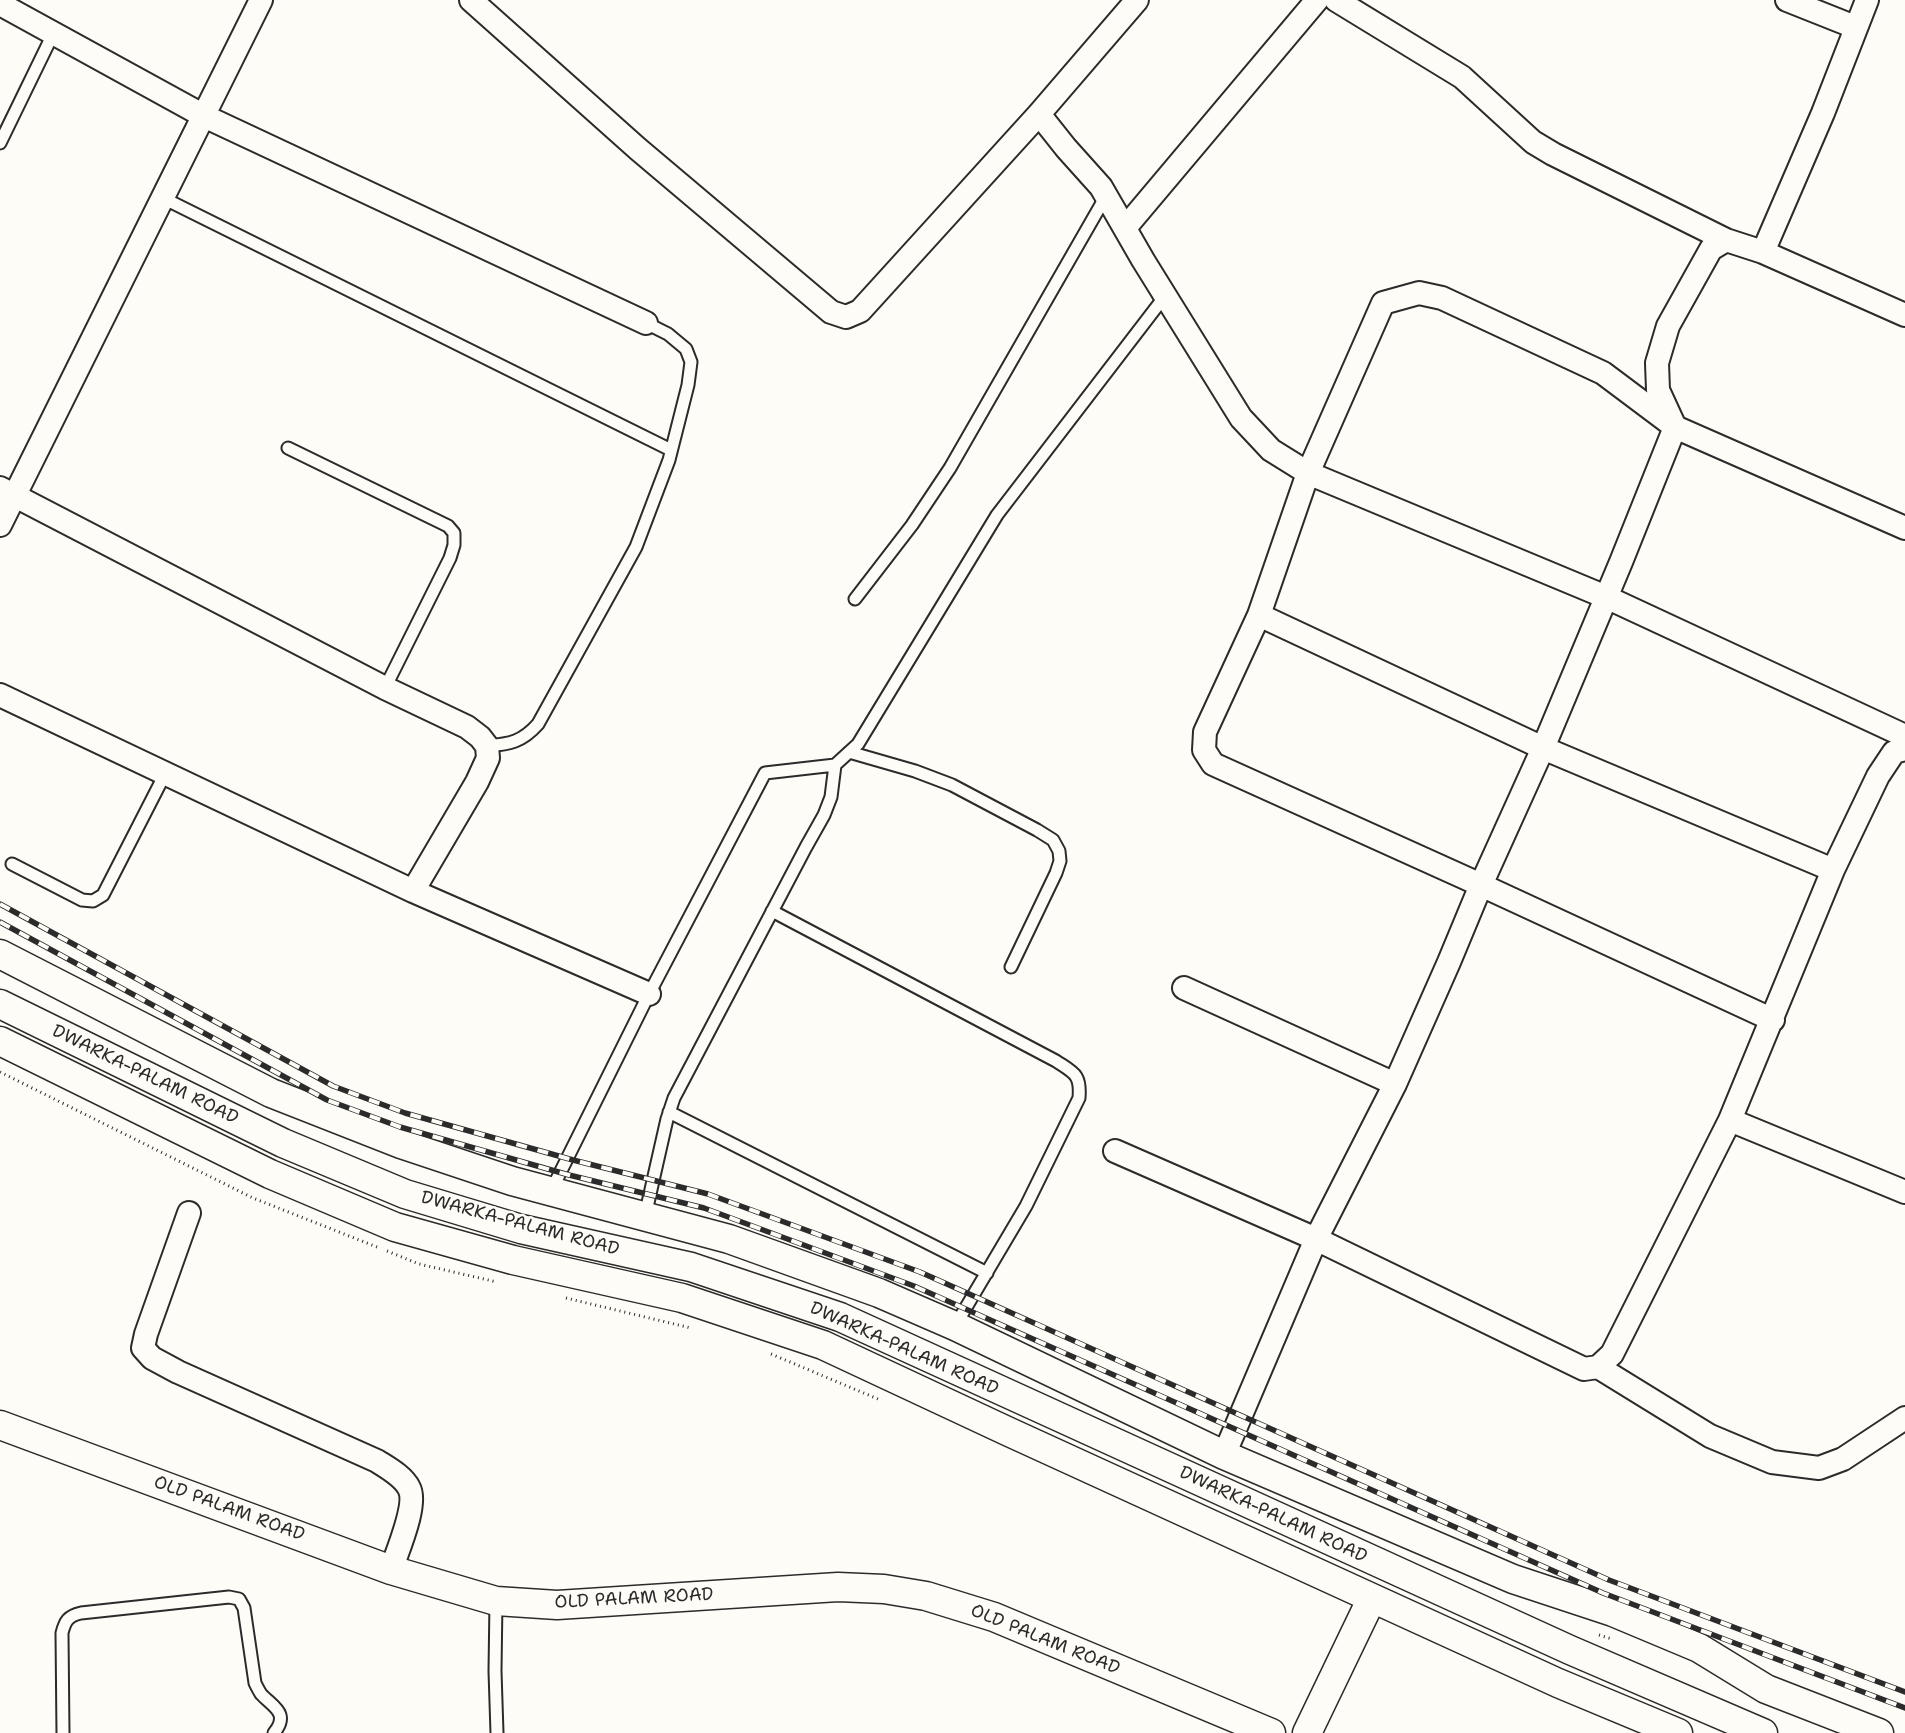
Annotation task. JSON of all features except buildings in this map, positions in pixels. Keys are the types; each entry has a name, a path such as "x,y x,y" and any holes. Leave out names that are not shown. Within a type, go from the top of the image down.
{"main road":[{"path":"0,954 271,1093 401,1144 512,1181 729,1239 879,1293 955,1326 1224,1455 1512,1579 1613,1612 1699,1648 1766,1689 1879,1733"},
{"name":"DWARKA-PALAM ROAD","path":"0,1004 283,1143 405,1194 521,1228 691,1267 840,1317 1561,1646 1763,1733"},
{"name":"DWARKA-PALAM ROAD","path":"0,1041 270,1174 395,1227 513,1260 682,1298 823,1345 1558,1683 1678,1733"},
{"name":"OLD PALAM ROAD","path":"0,1425 391,1570 496,1600 557,1605 838,1587 893,1591 926,1596 994,1617 1271,1733"},
{"path":"1307,1733 1372,1598"}],"street":[{"path":"0,525 7,492 163,198 261,0"},
{"path":"471,0 638,149 831,312 846,316 860,310 1039,114 1138,0"},
{"path":"1125,228 1317,0"},
{"path":"1336,0 1462,77 1532,142 1553,154 1726,240 1763,252 1905,315"},
{"path":"1787,0 1855,28"},
{"path":"1763,252 1823,113 1867,0"},
{"path":"0,4 204,116 646,323"},
{"path":"1039,114 1101,187 1165,296 1241,418 1271,450 1308,473 1606,597 1905,736"},
{"path":"1224,1455 1316,1239 1395,1084 1481,885 1543,748 1606,597 1675,427 1658,390 1656,363 1668,326 1711,249 1726,240"},
{"path":"1773,1020 1213,764 1204,750 1205,732 1259,614 1308,473 1383,303 1419,293 1442,298 1603,373 1675,427 1905,528"},
{"path":"7,492 385,688 467,727 480,737 487,746 488,758 477,782 413,891"},
{"path":"1259,614 1543,748 1833,870"},
{"path":"0,695 413,891 649,994"},
{"path":"1116,1151 1316,1239 1584,1369 1598,1367 1612,1354 1730,1120 1773,1020 1833,870 1878,776 1894,752 1905,749"},
{"path":"1184,988 1395,1084"},
{"path":"1730,1120 1905,1192"},
{"path":"189,1213 146,1334 143,1348 152,1358 178,1372 377,1461 397,1474 410,1489 411,1511 391,1570"},
{"path":"1598,1367 1710,1436 1772,1462 1818,1468 1843,1459 1905,1418"}],"lane":[{"path":"0,143 54,32"},
{"path":"855,599 912,525 950,468 1106,196"},
{"path":"163,198 671,450"},
{"path":"551,1192 649,994 765,774 835,766 858,744 997,515 1165,296"},
{"path":"487,746 510,744 528,735 538,724 636,547 671,450 688,385 691,362 686,349 668,334 646,323"},
{"path":"288,448 448,526 454,533 454,545 450,558 385,688"},
{"path":"850,752 915,771 952,785 1053,840 1059,851 1060,861 1011,967"},
{"path":"645,1216 670,1112 686,1074 824,815 831,798 835,766"},
{"path":"12,864 82,900 93,901 103,895 166,774"},
{"path":"772,911 1056,1061 1076,1074 1080,1085 1079,1098 1026,1206 955,1326"},
{"path":"670,1112 987,1273"},
{"path":"63,1733 62,1633 64,1623 71,1616 81,1613 229,1597 239,1599 244,1608 256,1683 261,1694 278,1708 280,1717 278,1728 274,1733"},
{"path":"496,1600 495,1671 498,1733"}],"path":[{"path":"0,1072 253,1198 419,1264 506,1284"},
{"path":"564,1298 699,1330"},
{"path":"764,1352 883,1401"}],"railway":[{"path":"0,904 333,1086 405,1113 573,1160 708,1194 920,1272 1609,1580 1905,1692"},
{"path":"0,922 327,1100 400,1127 569,1175 704,1208 914,1286 1603,1593 1905,1708"}]}
